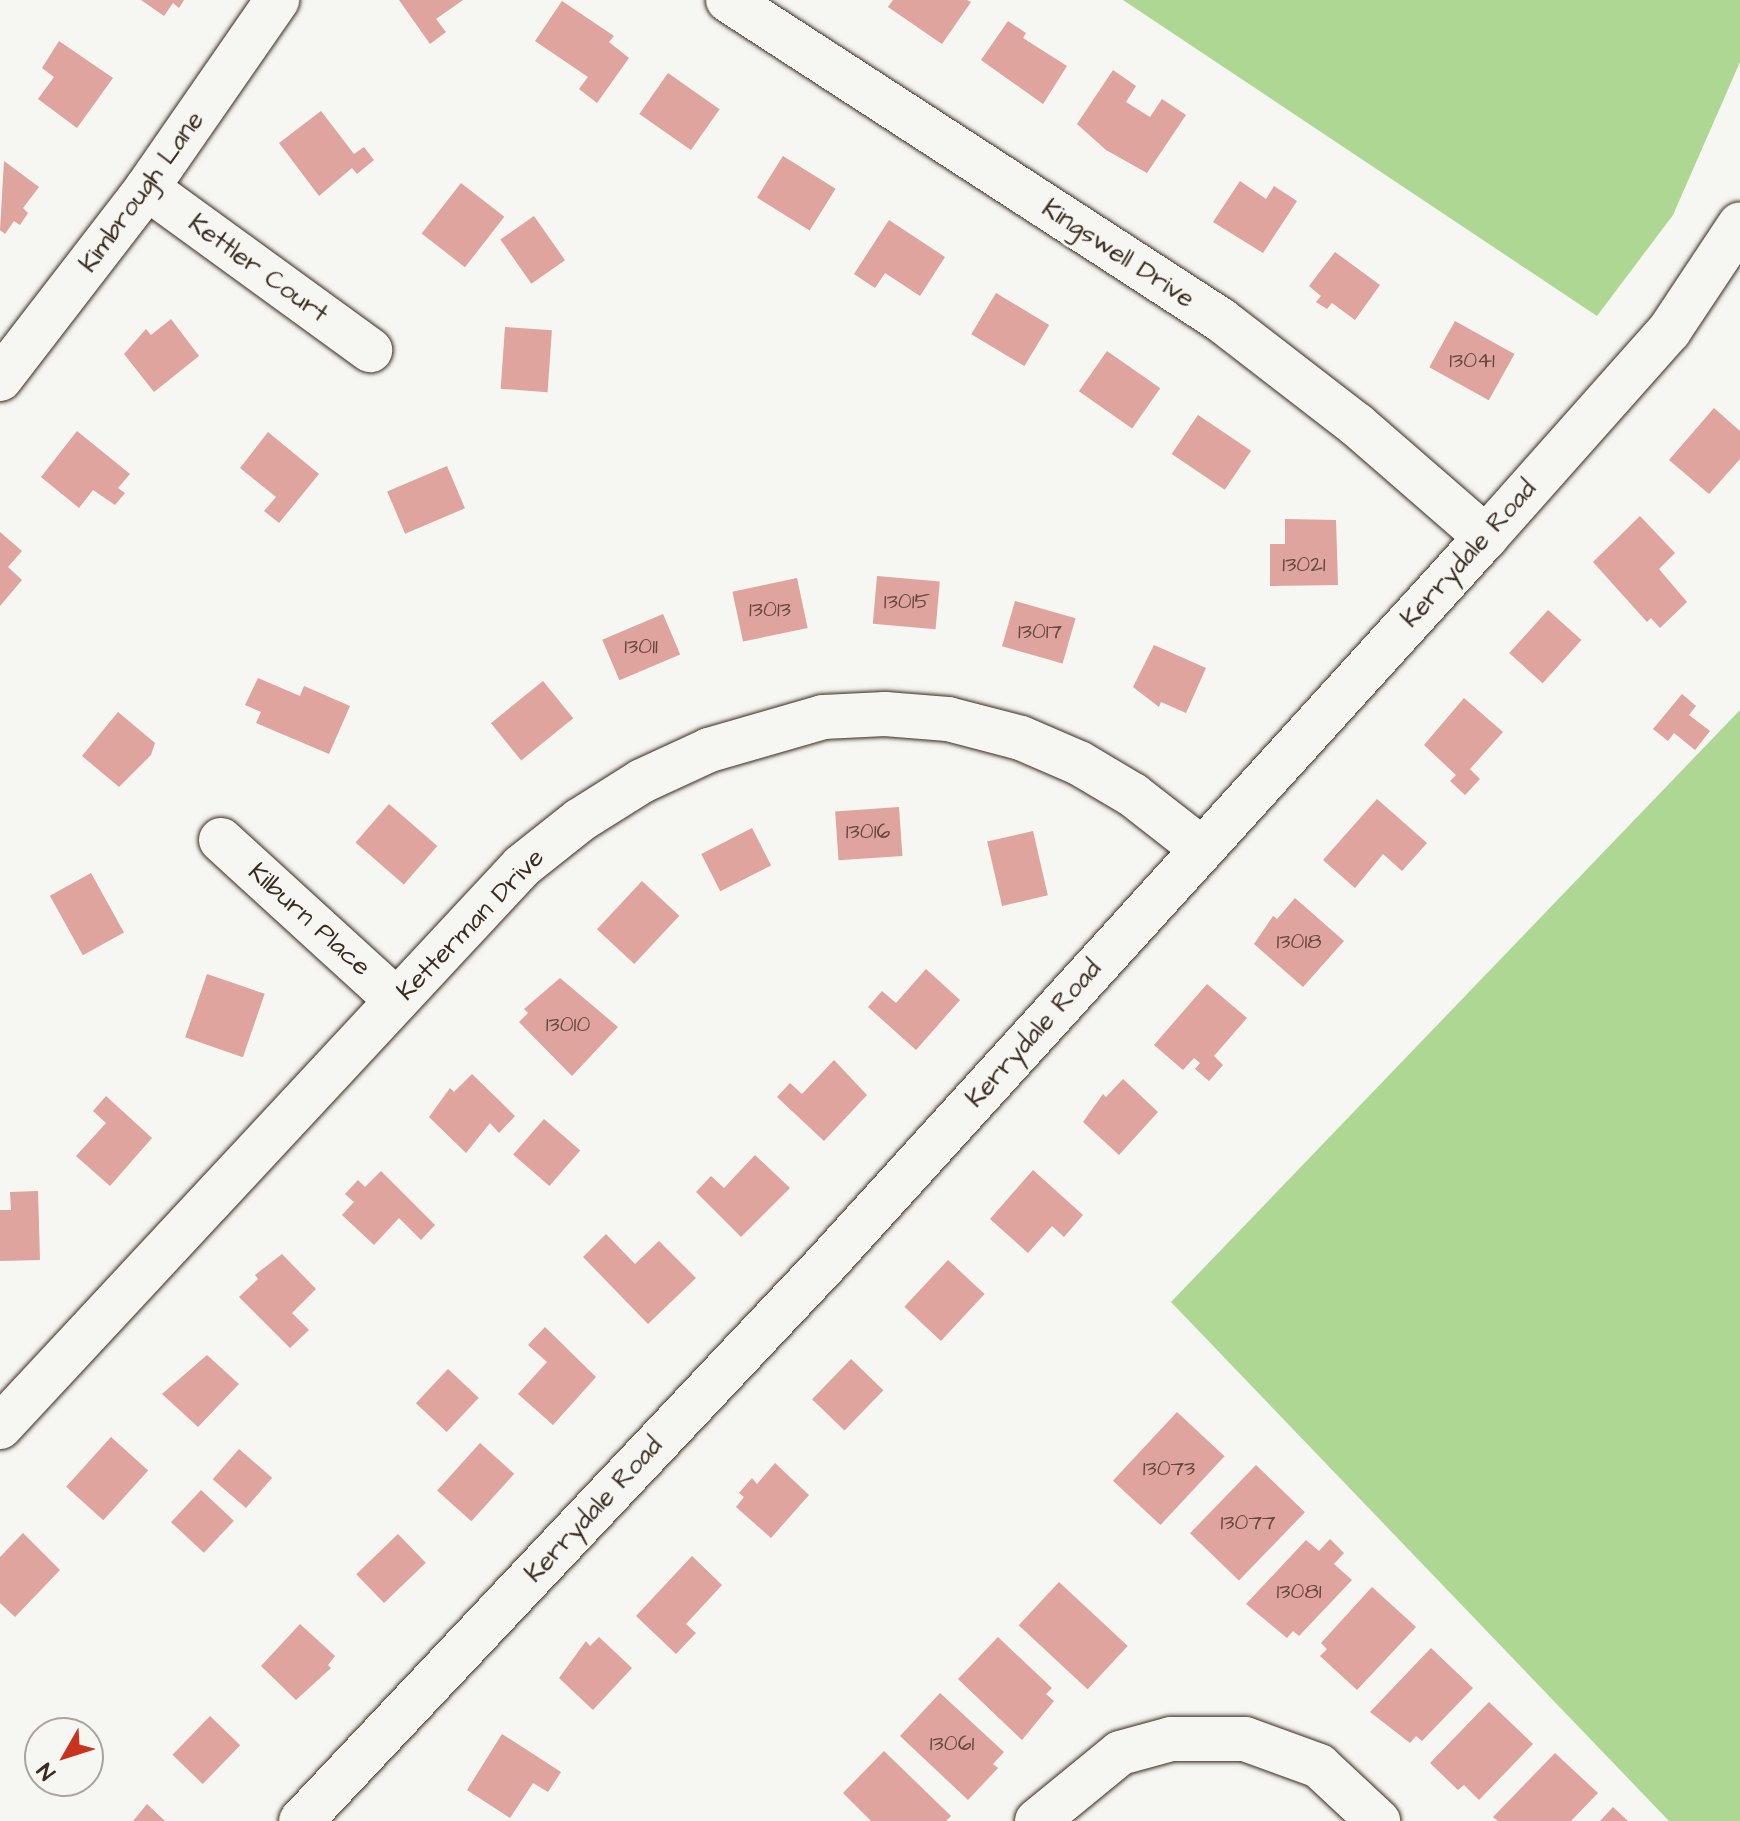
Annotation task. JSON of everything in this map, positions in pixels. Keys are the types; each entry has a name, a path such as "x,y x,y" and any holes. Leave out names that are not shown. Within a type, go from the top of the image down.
{"street":[{"name":"Kimbrough Lane","path":"0,379 147,188 277,0"},
{"name":"Kingswell Drive","path":"728,0 1221,320 1357,425 1486,537"},
{"name":"Kettler Court","path":"147,188 370,350"},
{"name":"Kerrydale Road","path":"301,1821 825,1265 1486,537 1669,331 1740,224"},
{"name":"Ketterman Drive","path":"4,1413 522,866 580,820 642,781 709,750 823,717 885,714 948,719 1021,738 1079,763 1133,795 1202,849"},
{"name":"Kilburn Place","path":"221,840 396,1000"},
{"path":"1037,1821 1120,1753 1171,1739 1245,1739 1319,1766 1378,1821"}],"green space":[{"path":"1123,0 1740,0 1740,62 1673,215 1597,316"},
{"path":"1740,710 1740,1821 1669,1821 1171,1302"}],"building":[{"path":"141,0 184,0 179,8 173,3 164,16"},
{"path":"399,0 463,0 436,19 446,32 430,44"},
{"path":"893,0 971,2 942,44 888,7"},
{"path":"562,1 614,36 609,42 629,58 597,103 579,89 588,77 535,41"},
{"path":"1008,21 1026,33 1023,38 1067,66 1043,104 981,60"},
{"path":"59,41 113,78 77,128 38,99 54,77 42,68"},
{"path":"1113,70 1136,86 1126,102 1150,117 1162,99 1186,115 1147,173 1106,150 1077,124"},
{"path":"668,73 720,109 691,150 639,114"},
{"path":"321,111 354,154 364,147 374,160 357,174 352,168 319,196 279,143"},
{"path":"783,156 836,189 810,230 757,198"},
{"path":"4,161 39,187 23,208 28,213 20,225 14,221 5,234 0,230"},
{"path":"1240,181 1266,199 1274,186 1297,201 1263,253 1213,222"},
{"path":"461,183 504,217 465,267 422,233"},
{"path":"534,216 565,260 531,284 500,240"},
{"path":"889,220 945,257 920,296 885,273 875,288 854,274"},
{"path":"1335,252 1380,285 1355,320 1332,303 1327,309 1316,302 1321,296 1309,286"},
{"path":"996,293 1049,325 1024,366 971,334"},
{"path":"171,319 199,356 154,392 124,354 146,329 151,335"},
{"path":"1455,321 1514,354 1489,400 1429,367"},
{"path":"505,327 552,330 548,392 501,389"},
{"path":"1107,351 1160,388 1132,428 1079,391"},
{"path":"1714,408 1740,431 1740,459 1709,494 1669,460"},
{"path":"1198,415 1251,451 1225,490 1172,454"},
{"path":"77,431 130,474 118,488 125,493 115,505 93,490 79,508 41,477"},
{"path":"268,432 319,474 279,523 264,511 276,497 240,468"},
{"path":"447,466 465,508 405,534 387,491"},
{"path":"1640,516 1675,553 1659,569 1687,602 1660,628 1651,618 1647,622 1593,562"},
{"path":"1285,519 1336,520 1338,585 1270,586 1270,544 1285,544"},
{"path":"0,532 22,551 8,567 22,580 0,606"},
{"path":"877,576 940,581 936,629 873,624"},
{"path":"797,578 808,628 743,642 732,592"},
{"path":"1015,601 1076,618 1063,664 1002,646"},
{"path":"1548,610 1581,640 1543,683 1509,653"},
{"path":"663,614 680,655 619,680 602,640"},
{"path":"1154,645 1206,668 1186,713 1161,702 1159,707 1133,687"},
{"path":"258,678 300,696 304,686 350,706 329,754 256,723 261,712 245,705"},
{"path":"543,681 573,718 521,760 491,723"},
{"path":"1682,694 1696,706 1689,715 1710,731 1695,750 1674,733 1668,741 1653,729"},
{"path":"1464,698 1503,732 1470,769 1480,779 1465,795 1450,781 1456,775 1424,745"},
{"path":"118,712 155,743 151,755 119,787 82,756"},
{"path":"1377,799 1427,843 1402,871 1383,854 1355,888 1323,860"},
{"path":"389,804 437,846 404,884 356,842"},
{"path":"899,807 902,856 839,860 835,811"},
{"path":"752,828 771,865 720,891 701,854"},
{"path":"1033,831 1048,895 1002,906 987,842"},
{"path":"91,873 124,932 83,955 50,896"},
{"path":"642,881 679,916 634,964 597,929"},
{"path":"1295,898 1344,941 1303,987 1254,944 1273,916 1277,919"},
{"path":"926,969 960,1000 916,1050 868,1007 882,991 896,1003"},
{"path":"207,974 265,994 243,1057 185,1037"},
{"path":"560,978 618,1027 572,1076 519,1022 528,1013 524,1009"},
{"path":"1207,984 1247,1018 1214,1056 1223,1065 1209,1081 1195,1069 1200,1063 1194,1058 1183,1070 1154,1045"},
{"path":"834,1060 867,1095 824,1141 777,1097 790,1083 802,1094"},
{"path":"472,1074 515,1116 499,1133 490,1123 466,1153 429,1117 450,1088 454,1092"},
{"path":"1123,1079 1158,1112 1119,1155 1083,1122 1103,1094 1106,1097"},
{"path":"106,1096 152,1138 110,1186 76,1156 106,1123 93,1111"},
{"path":"544,1119 580,1150 549,1186 513,1154"},
{"path":"755,1155 790,1188 741,1237 696,1192 711,1176 724,1188"},
{"path":"1033,1170 1083,1215 1064,1237 1052,1226 1028,1253 990,1219"},
{"path":"381,1171 435,1225 421,1240 399,1218 374,1245 342,1215 354,1202 345,1194 358,1180 365,1187"},
{"path":"38,1191 40,1260 0,1261 0,1210 11,1210 10,1192"},
{"path":"606,1234 635,1264 659,1241 696,1278 648,1324 583,1257"},
{"path":"282,1254 316,1289 292,1313 309,1330 290,1348 239,1297 258,1279 255,1275"},
{"path":"948,1260 985,1294 941,1341 904,1307"},
{"path":"545,1327 596,1377 553,1425 518,1394 547,1362 528,1345"},
{"path":"207,1355 239,1384 198,1427 162,1394"},
{"path":"851,1359 883,1390 844,1431 812,1399"},
{"path":"448,1369 479,1398 447,1432 416,1403"},
{"path":"1177,1412 1225,1456 1160,1525 1113,1481"},
{"path":"111,1437 148,1470 103,1520 66,1487"},
{"path":"480,1443 514,1474 471,1521 437,1491"},
{"path":"239,1449 272,1478 246,1508 213,1479"},
{"path":"775,1463 809,1495 771,1538 736,1507 744,1497 739,1493 752,1478 757,1484"},
{"path":"1256,1465 1305,1512 1239,1581 1190,1533"},
{"path":"201,1490 234,1521 204,1553 171,1522"},
{"path":"23,1533 60,1570 15,1617 0,1603 0,1557"},
{"path":"398,1534 426,1563 384,1603 356,1574"},
{"path":"1330,1539 1344,1553 1334,1564 1352,1580 1299,1636 1293,1631 1287,1638 1246,1604 1306,1540 1319,1551"},
{"path":"692,1556 722,1585 686,1624 696,1633 676,1654 636,1616"},
{"path":"1059,1582 1128,1646 1088,1689 1019,1625"},
{"path":"1372,1587 1416,1627 1357,1690 1320,1656 1327,1649 1321,1643"},
{"path":"300,1624 335,1656 328,1665 331,1668 296,1700 261,1666"},
{"path":"599,1637 632,1668 593,1710 559,1678 586,1641 590,1646"},
{"path":"998,1637 1052,1688 1046,1694 1054,1701 1022,1740 958,1679"},
{"path":"1431,1648 1473,1688 1422,1741 1416,1736 1410,1743 1370,1712"},
{"path":"940,1693 1004,1752 993,1764 998,1768 968,1800 900,1736"},
{"path":"1489,1702 1533,1744 1479,1800 1464,1785 1458,1790 1430,1763"},
{"path":"210,1716 240,1745 203,1784 172,1755"},
{"path":"502,1734 561,1772 548,1792 533,1783 510,1818 467,1790"},
{"path":"884,1751 951,1816 946,1821 871,1821 843,1793"},
{"path":"1555,1753 1598,1793 1571,1821 1498,1821 1493,1817"},
{"path":"147,1804 165,1821 133,1821"},
{"path":"1613,1807 1628,1821 1600,1821"}]}
